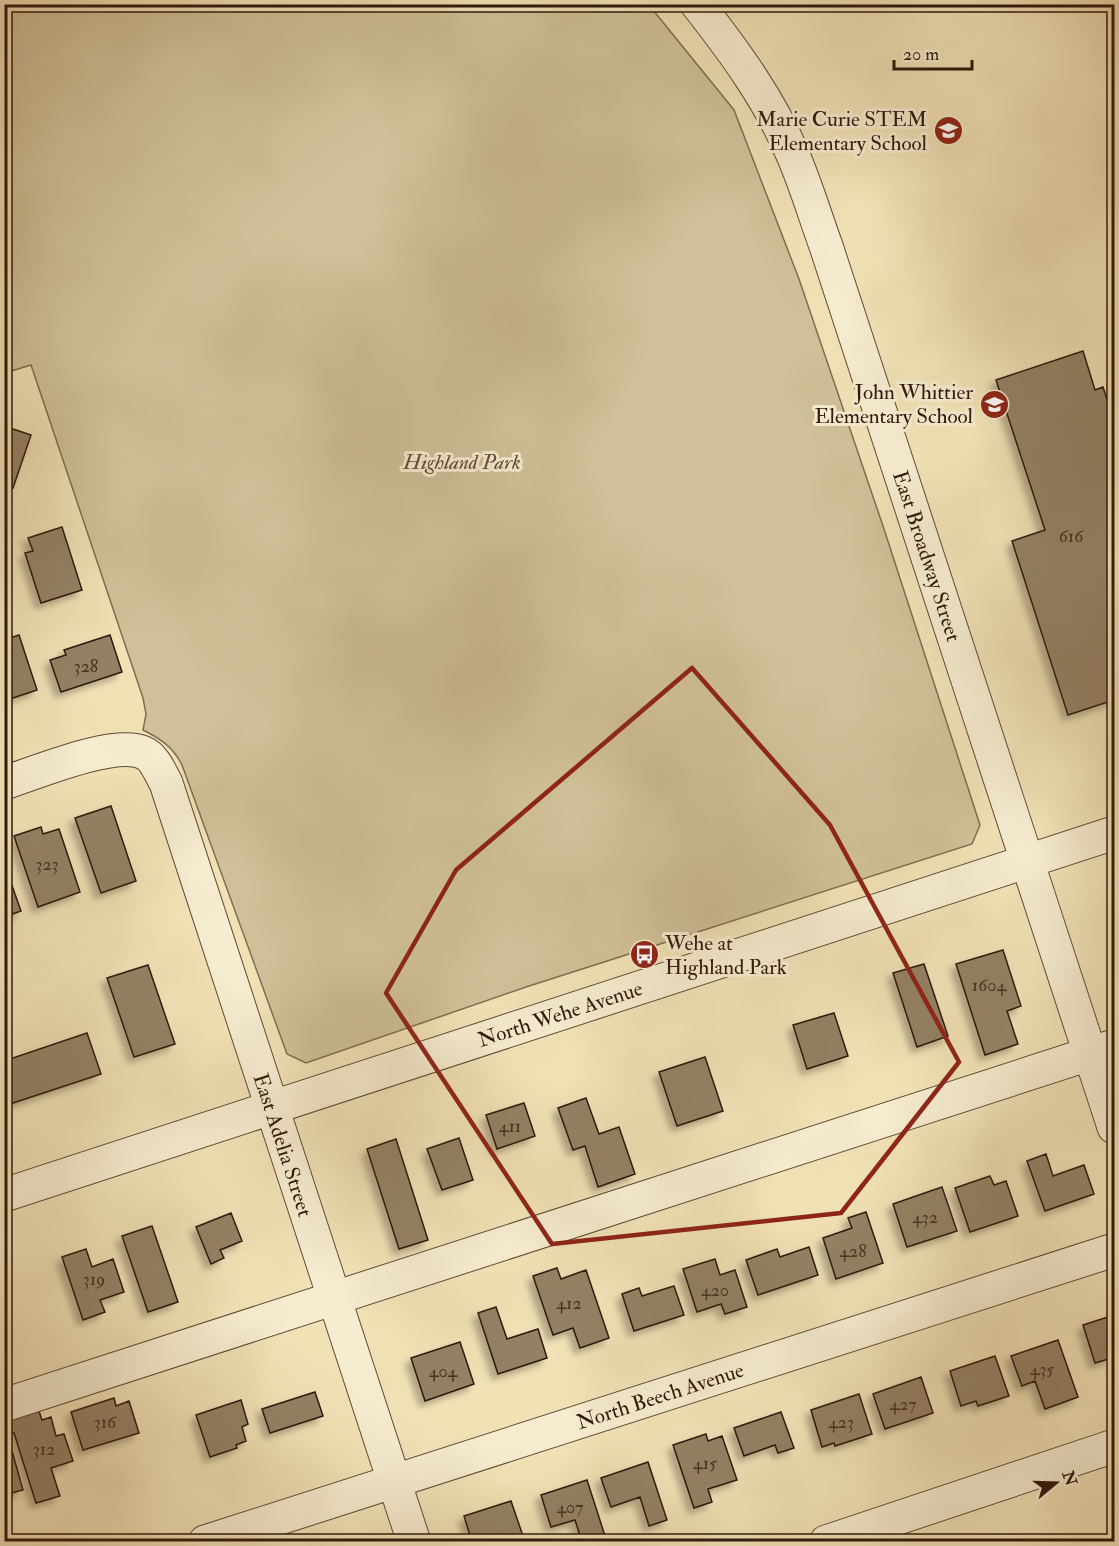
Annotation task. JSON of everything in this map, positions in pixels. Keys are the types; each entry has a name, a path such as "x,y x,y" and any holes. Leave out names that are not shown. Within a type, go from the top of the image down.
{"street":[{"name":"East Broadway Street","path":"698,4 743,64 770,108 793,155 826,246 1027,862 1102,1050 1114,1127"},
{"name":"East Adelia Street","path":"4,783 105,751 125,749 146,753 156,766 165,783 414,1542"},
{"name":"North Wehe Avenue","path":"4,1195 1114,833"},
{"path":"4,1405 1102,1050"},
{"name":"North Beech Avenue","path":"205,1542 1114,1250"},
{"path":"826,1542 1114,1446"}],"highlighted area":[{"path":"692,668 830,825 959,1062 841,1213 552,1244 386,993 456,870"}],"green space":[{"name":"Highland Park","path":"5,4 649,5 734,110 799,279 884,529 980,825 972,844 526,987 306,1063 287,1054 182,765 166,744 143,730 146,714 143,698 31,365 5,373"}],"building":[{"path":"1083,351 1095,390 1103,387 1114,421 1114,700 1068,715 1012,541 1045,530 996,380"},
{"path":"4,426 31,435 13,488 4,485"},
{"path":"62,527 82,590 41,603 25,553 33,551 28,538"},
{"path":"19,635 37,690 4,701 4,640"},
{"path":"110,635 122,672 61,692 50,660 66,655 64,650"},
{"path":"111,806 136,881 101,893 75,818"},
{"path":"41,827 43,834 59,829 80,892 38,907 14,836"},
{"path":"4,863 21,911 4,917"},
{"path":"1003,950 1021,1006 1007,1011 1018,1044 985,1055 956,964"},
{"path":"924,964 948,1036 917,1047 893,973"},
{"path":"148,965 175,1044 134,1057 107,978"},
{"path":"834,1013 848,1056 807,1069 793,1025"},
{"path":"87,1033 101,1074 10,1104 4,1087 4,1061"},
{"path":"705,1057 723,1111 677,1126 659,1072"},
{"path":"586,1098 599,1134 619,1127 635,1174 598,1187 585,1146 573,1150 558,1108"},
{"path":"524,1103 535,1136 497,1149 486,1115"},
{"path":"459,1138 473,1180 442,1190 427,1149"},
{"path":"396,1139 428,1240 399,1249 367,1149"},
{"path":"1046,1154 1053,1176 1084,1165 1094,1194 1045,1211 1027,1161"},
{"path":"990,1176 994,1185 1006,1181 1018,1216 970,1232 955,1188"},
{"path":"942,1187 957,1231 907,1247 893,1204"},
{"path":"866,1212 883,1263 836,1279 823,1238 852,1228 848,1218"},
{"path":"231,1213 242,1241 220,1250 224,1258 211,1264 196,1227"},
{"path":"152,1226 178,1302 148,1312 122,1236"},
{"path":"809,1247 818,1275 758,1295 746,1260 777,1249 780,1257"},
{"path":"86,1249 92,1267 113,1259 124,1292 100,1300 105,1312 83,1320 62,1257"},
{"path":"715,1259 720,1275 735,1270 747,1307 725,1314 721,1304 697,1312 683,1269"},
{"path":"557,1268 561,1279 586,1270 609,1338 580,1348 573,1328 553,1335 533,1276"},
{"path":"674,1286 684,1315 634,1331 622,1294 639,1288 642,1296"},
{"path":"496,1307 507,1339 538,1329 547,1358 498,1374 478,1313"},
{"path":"1114,1315 1114,1346 1109,1348 1112,1358 1095,1363 1083,1325"},
{"path":"1058,1340 1078,1397 1045,1409 1035,1381 1022,1386 1011,1356"},
{"path":"460,1342 474,1384 425,1401 411,1358"},
{"path":"995,1356 1009,1396 978,1406 976,1401 961,1406 950,1371"},
{"path":"921,1377 933,1413 885,1429 873,1394"},
{"path":"315,1392 323,1416 270,1433 262,1409"},
{"path":"859,1394 872,1434 835,1446 834,1443 822,1447 811,1410"},
{"path":"114,1398 116,1406 129,1401 139,1433 83,1450 71,1412"},
{"path":"241,1400 248,1424 242,1427 246,1441 236,1445 237,1448 210,1457 196,1415"},
{"path":"39,1411 42,1420 51,1417 56,1436 64,1434 73,1461 51,1468 60,1496 36,1503 14,1433 10,1434 4,1417"},
{"path":"781,1412 794,1448 778,1453 775,1445 744,1456 734,1428"},
{"path":"706,1434 708,1441 722,1436 737,1480 708,1489 712,1502 694,1508 673,1445"},
{"path":"12,1451 23,1490 4,1495 4,1453"},
{"path":"648,1462 667,1520 649,1526 640,1497 611,1507 601,1478"},
{"path":"587,1480 606,1539 597,1542 582,1542 575,1520 551,1527 541,1495"},
{"path":"511,1501 523,1536 510,1542 472,1542 464,1516"},
{"path":"1114,1533 1114,1542 1092,1542"},
{"path":"1033,1535 1035,1542 1013,1542"}],"place":[{"name":"Marie Curie STEM Elementary School","path":"948,131"},
{"name":"John Whittier Elementary School","path":"994,404"},
{"name":"Wehe at Highland Park","path":"644,955"}]}
